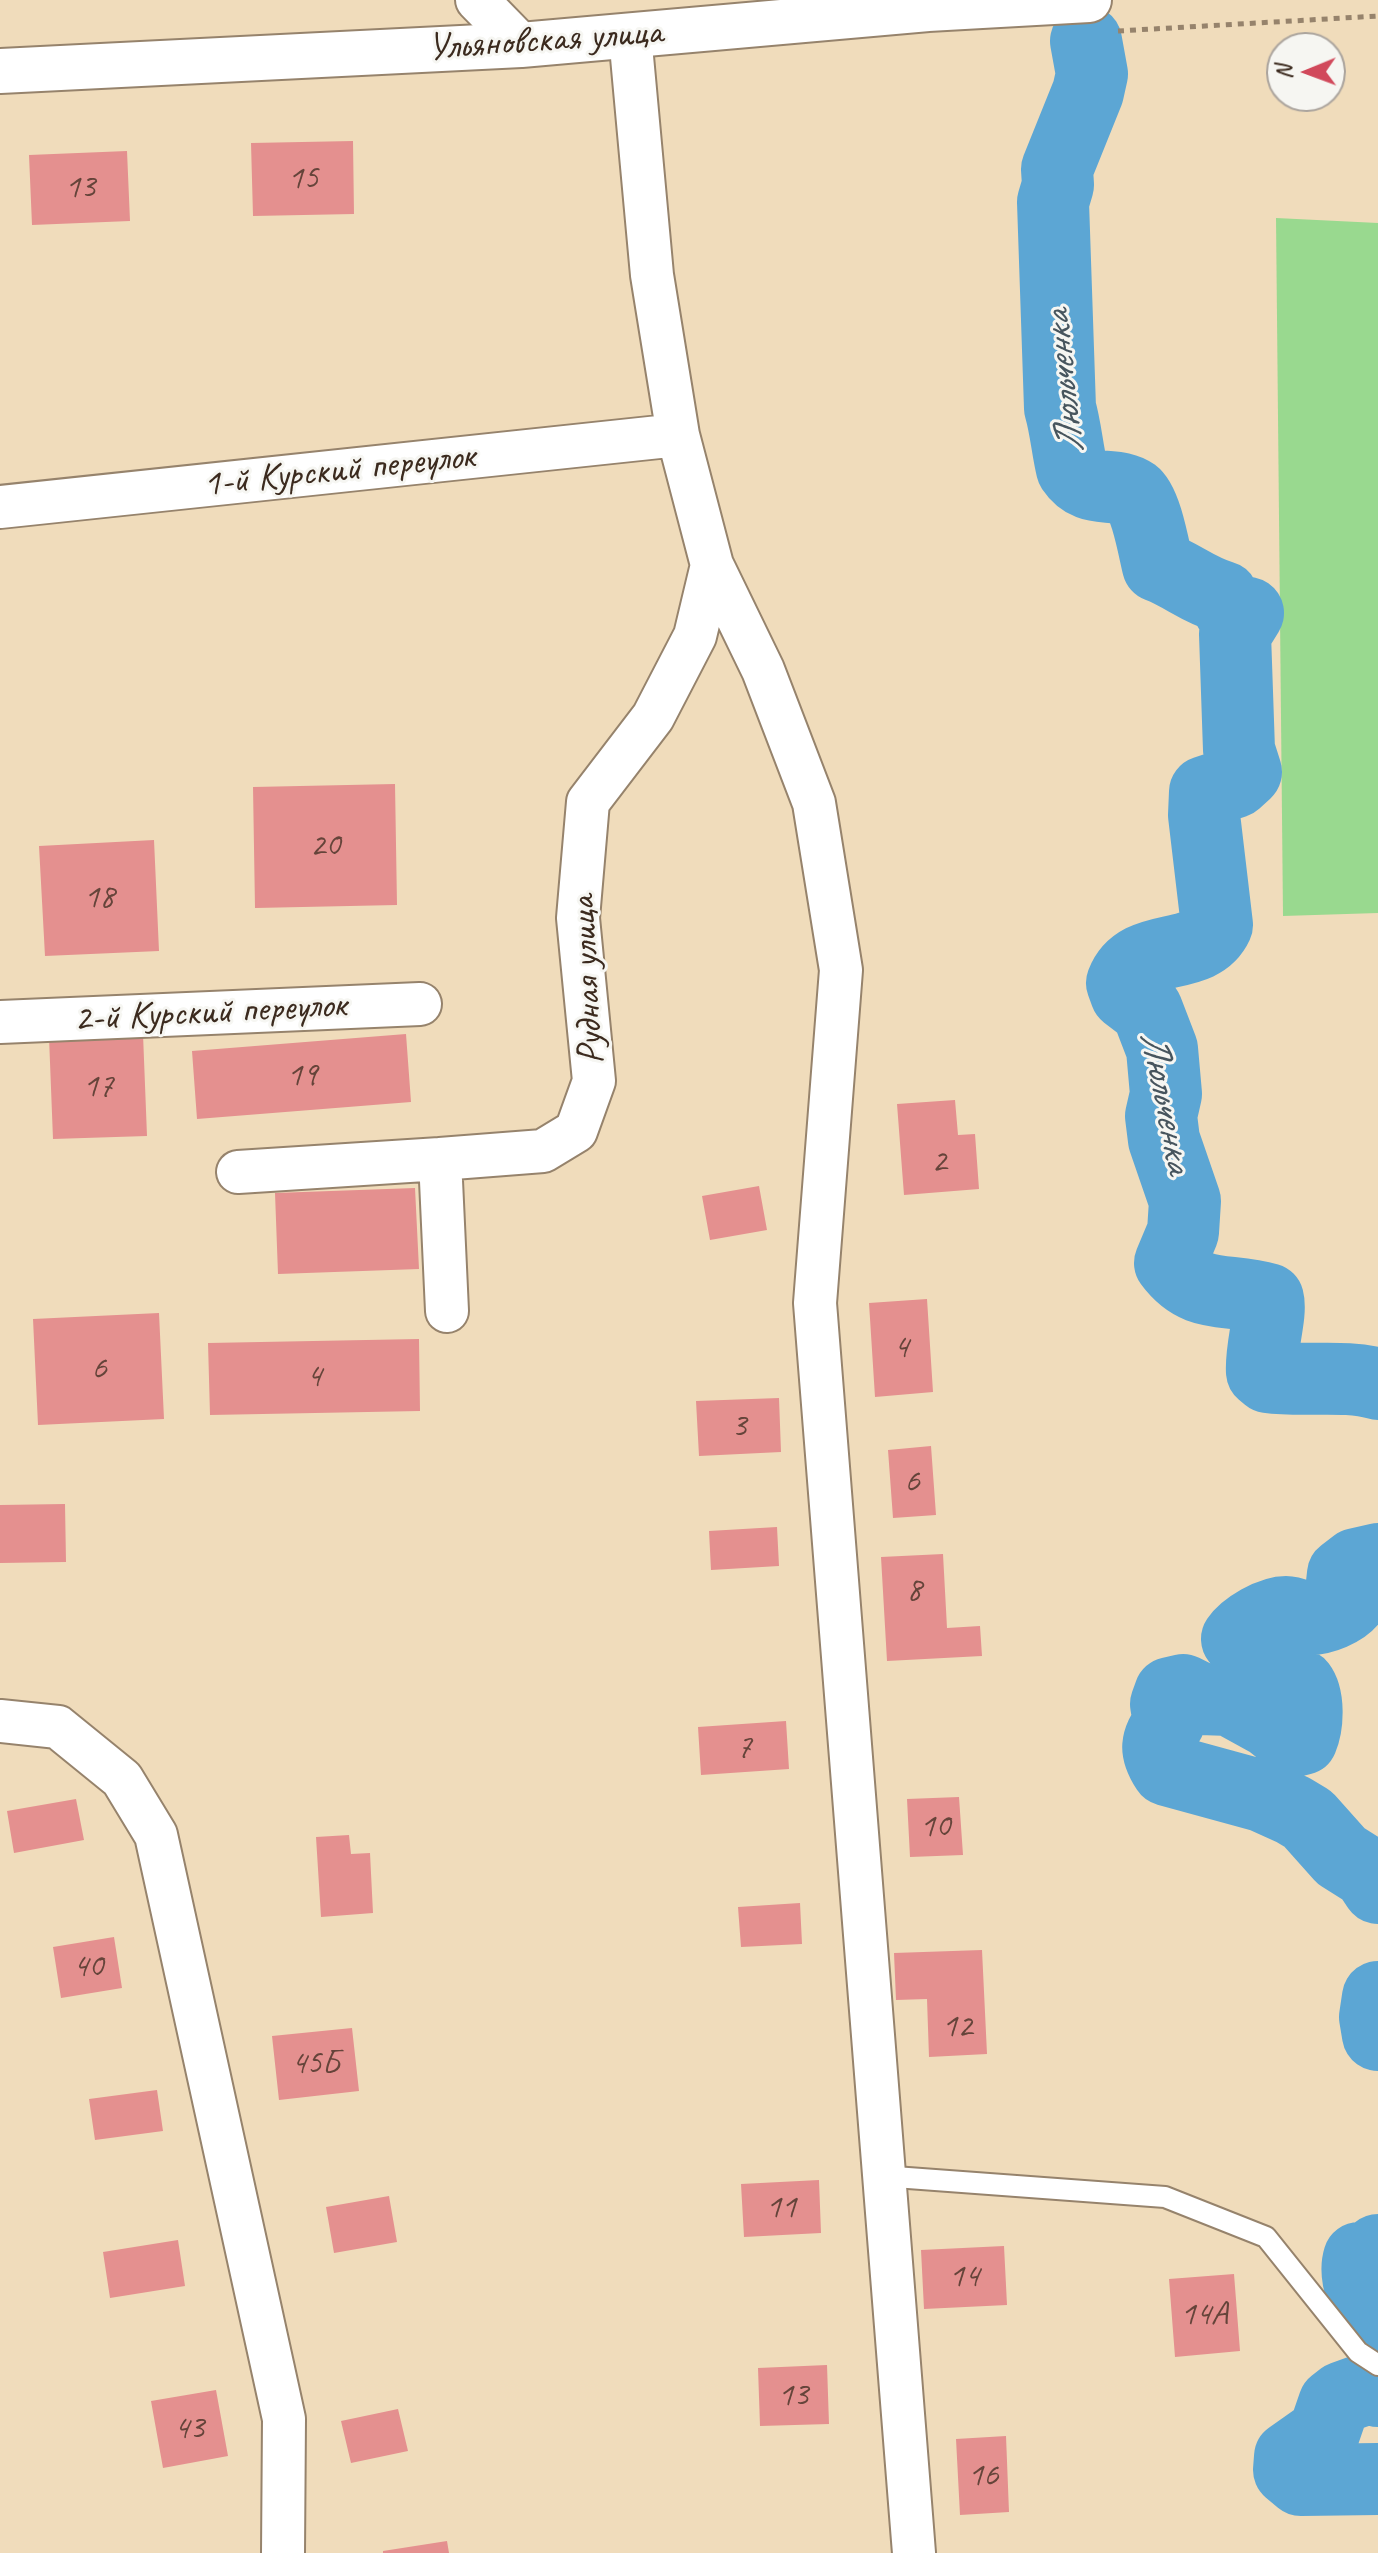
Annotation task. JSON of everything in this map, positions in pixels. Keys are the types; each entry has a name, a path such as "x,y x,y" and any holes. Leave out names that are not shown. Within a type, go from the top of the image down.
{"main road":[{"name":"Ульяновская улица","path":"0,71 521,45 928,9 1089,0"}],"street":[{"path":"477,0 521,45"},
{"path":"630,35 652,275 678,435 712,565 763,670 814,803 841,970 815,1303 881,2176 914,2553"},
{"name":"1-й Курский переулок","path":"0,507 678,435"},
{"name":"Рудная улица","path":"238,1172 543,1151 576,1131 594,1081 578,918 588,802 653,717 695,636 712,565"},
{"name":"2-й Курский переулок","path":"0,1022 420,1004"},
{"path":"440,1159 447,1311"},
{"path":"0,1721 58,1727 122,1779 156,1835 284,2419 283,2553"}],"lane":[{"path":"881,2176 1165,2197 1266,2237 1358,2352 1378,2365"}],"green space":[{"path":"1276,218 1378,223 1378,913 1283,916"}],"building":[{"path":"353,141 354,214 253,216 251,143"},
{"path":"127,151 130,221 32,225 29,155"},
{"path":"395,784 397,905 255,908 253,787"},
{"path":"154,840 159,951 45,956 39,846"},
{"path":"143,1034 147,1136 53,1139 49,1037"},
{"path":"406,1034 411,1102 197,1119 192,1051"},
{"path":"955,1100 958,1135 975,1134 979,1189 904,1195 897,1104"},
{"path":"759,1186 767,1230 710,1240 702,1196"},
{"path":"415,1188 419,1269 278,1274 275,1193"},
{"path":"927,1299 933,1392 875,1397 869,1303"},
{"path":"159,1313 164,1419 38,1425 33,1319"},
{"path":"419,1339 420,1411 210,1415 208,1343"},
{"path":"779,1398 781,1452 699,1456 696,1401"},
{"path":"931,1446 936,1515 893,1518 888,1450"},
{"path":"65,1504 66,1562 0,1563 0,1505"},
{"path":"777,1527 779,1566 711,1570 709,1531"},
{"path":"943,1554 947,1628 980,1626 982,1656 887,1661 881,1557"},
{"path":"786,1721 789,1769 701,1775 698,1727"},
{"path":"959,1797 963,1855 910,1857 907,1799"},
{"path":"76,1799 84,1840 14,1853 7,1811"},
{"path":"349,1835 351,1854 370,1853 373,1913 321,1917 316,1837"},
{"path":"800,1903 802,1944 741,1947 738,1907"},
{"path":"114,1937 122,1988 61,1998 53,1947"},
{"path":"982,1950 987,2054 929,2057 927,1999 896,2000 894,1953"},
{"path":"352,2028 359,2091 279,2100 272,2036"},
{"path":"157,2090 163,2131 95,2140 89,2099"},
{"path":"819,2180 821,2233 744,2237 741,2184"},
{"path":"389,2196 397,2242 334,2253 326,2207"},
{"path":"178,2240 185,2286 110,2298 103,2252"},
{"path":"1004,2246 1007,2305 924,2309 921,2250"},
{"path":"1234,2274 1240,2351 1175,2357 1169,2279"},
{"path":"827,2365 829,2424 760,2426 758,2368"},
{"path":"216,2390 228,2456 163,2468 151,2401"},
{"path":"398,2409 408,2451 351,2463 341,2421"},
{"path":"1006,2436 1009,2512 960,2515 956,2439"},
{"path":"447,2541 449,2553 383,2553 383,2551"}],"waterway":[{"name":"Люльченка","path":"1086,41 1092,74 1088,92 1057,169 1058,185 1053,202 1060,408 1072,469 1086,482 1134,494 1146,517 1158,566 1223,597 1229,609 1248,613 1235,634 1239,750 1246,772 1235,782 1205,792 1204,815 1217,925 1208,937 1197,944 1141,961 1130,969 1122,983 1126,994 1147,1010 1162,1049 1166,1094 1161,1116 1164,1140 1185,1201 1183,1232 1170,1263 1191,1283 1203,1288 1268,1299 1262,1363 1262,1372 1268,1377 1352,1379 1378,1384"},
{"name":"Люльченка","path":"1378,1559 1356,1564 1343,1574 1342,1583 1350,1593 1351,1601 1338,1611 1311,1619 1289,1612 1280,1613 1252,1625 1237,1639 1253,1659 1300,1685 1307,1711 1302,1739 1294,1741 1270,1722 1230,1700 1201,1699 1183,1690 1170,1693 1166,1704 1169,1722 1158,1746 1167,1770 1262,1796 1308,1819 1341,1856 1368,1873 1378,1888"},
{"name":"Люльченка","path":"1378,1997 1375,2017 1378,2035"},
{"name":"Люльченка","path":"1378,2250 1369,2258 1359,2258 1358,2266 1362,2292 1378,2322"},
{"name":"Люльченка","path":"1378,2391 1368,2388 1343,2397 1334,2404 1324,2433 1290,2457 1289,2470 1301,2480 1378,2479"}]}
